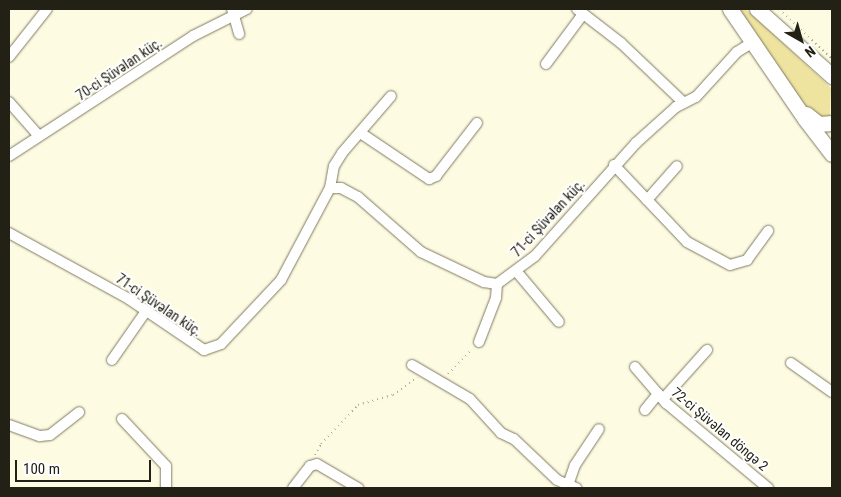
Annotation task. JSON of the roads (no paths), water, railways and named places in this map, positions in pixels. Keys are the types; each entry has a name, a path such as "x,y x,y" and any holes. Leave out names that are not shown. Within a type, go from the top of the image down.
{"main road":[{"path":"730,9 782,86 832,154"},
{"path":"757,9 832,76"},
{"path":"816,60 832,81"},
{"path":"782,86 810,119 819,124 832,123"}],"street":[{"path":"9,57 47,9"},
{"name":"70-ci Şüvəlan küç.","path":"9,156 233,11 247,9"},
{"path":"233,11 239,34"},
{"path":"546,64 580,11 673,90 683,102"},
{"name":"71-ci Şüvəlan küç.","path":"497,284 516,272 535,256 614,165 683,102 696,97 737,52 752,42"},
{"name":"71-ci Şüvəlan küç.","path":"9,233 146,311 198,348 210,349 221,344 281,280 330,188 334,166 349,145 362,134 391,96"},
{"path":"9,102 39,136"},
{"path":"362,134 428,179 436,176 477,123"},
{"path":"614,165 687,242 730,265 747,260 768,232"},
{"path":"647,200 677,166"},
{"path":"330,188 341,188 358,197 421,252 484,282 497,284 496,298 479,342"},
{"path":"516,272 559,322"},
{"path":"112,360 146,311"},
{"path":"645,410 707,350"},
{"path":"791,363 832,392"},
{"path":"412,365 441,384 470,399 495,428 514,439 557,480 570,487 575,465 599,429"},
{"name":"72-ci Şüvəlan döngə 2","path":"635,367 660,397 768,488"},
{"path":"9,425 40,436 50,435 79,412"},
{"path":"122,419 166,466 166,488"},
{"path":"293,488 313,465 317,464 358,488"}]}
